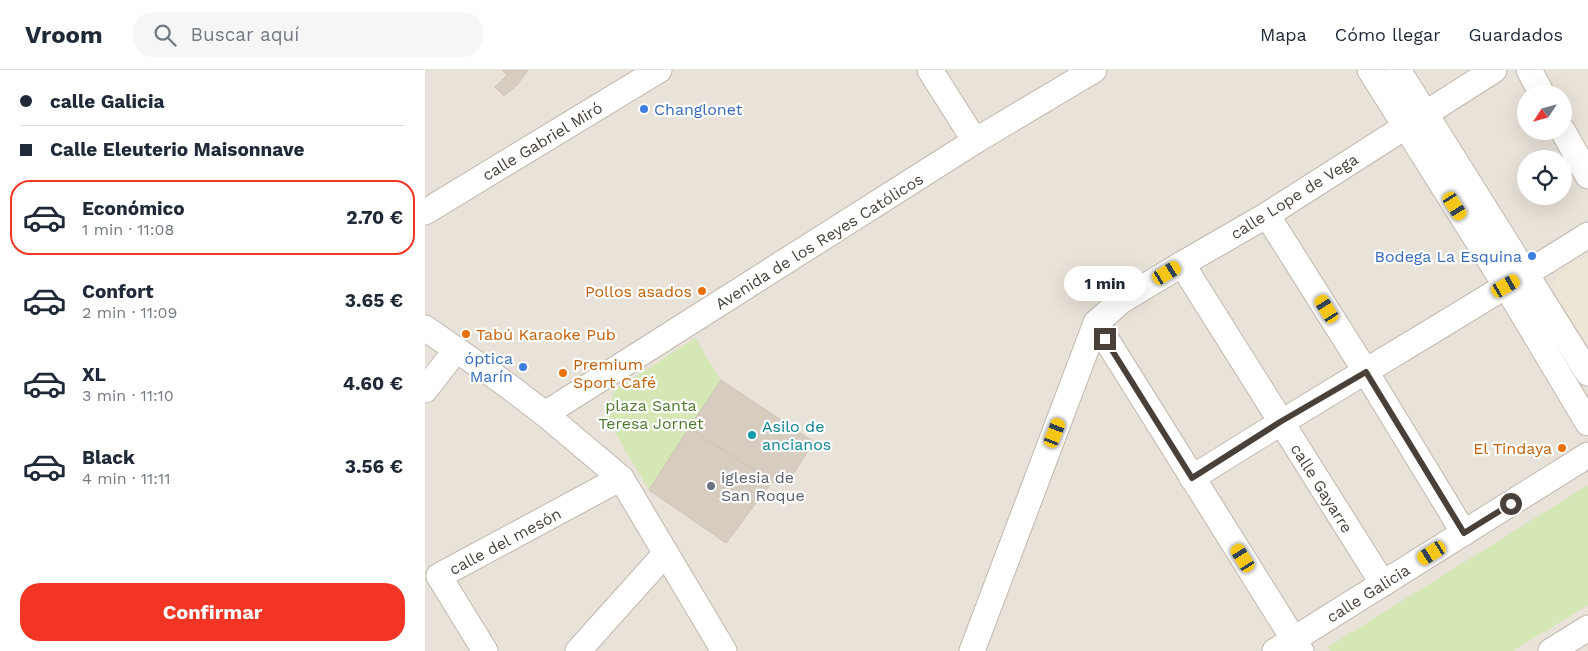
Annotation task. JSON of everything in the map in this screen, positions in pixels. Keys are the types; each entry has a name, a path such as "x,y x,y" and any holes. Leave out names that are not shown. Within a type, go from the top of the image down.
{"street":[{"name":"calle Gabriel Miró","path":"425,212 659,70"},
{"path":"930,70 975,141"},
{"name":"Avenida de los Reyes Católicos","path":"545,414 975,141 1094,70"},
{"path":"1371,70 1415,120 1516,280 1588,373"},
{"path":"1398,70 1415,120"},
{"name":"calle Lope de Vega","path":"1096,323 1121,301 1267,215 1493,70"},
{"path":"1529,70 1537,85"},
{"path":"1568,140 1588,176"},
{"path":"1267,215 1464,533"},
{"path":"1192,478 1280,422 1366,372 1588,235"},
{"name":"calle Gayarre","path":"1182,264 1383,584"},
{"path":"1516,280 1588,423"},
{"path":"1096,323 1192,478 1290,647"},
{"path":"972,651 1096,323"},
{"path":"425,328 503,382 545,414 621,478 724,651"},
{"path":"425,390 456,350"},
{"name":"calle Galicia","path":"1290,647 1383,584 1588,455"},
{"name":"calle del mesón","path":"485,651 439,576 621,478"},
{"path":"578,651 665,554"},
{"path":"1551,651 1588,628"}],"shaded area":[{"path":"425,70 1588,70 1588,651 425,651"},
{"path":"1588,255 1588,344 1552,288 1558,273"}],"green space":[{"name":"plaza Santa Teresa Jornet","path":"695,338 721,380 649,490 605,416 615,390"},
{"path":"1588,485 1588,605 1513,651 1331,651 1328,647"}],"building":[{"path":"502,70 528,70 517,85 504,96 495,87 507,75"},
{"name":"Asilo de ancianos","path":"721,380 814,442 786,485 772,482 689,428"},
{"name":"iglesia de San Roque","path":"689,428 772,482 726,543 649,490"}],"place":[{"name":"Changlonet","path":"644,109"},
{"name":"Bodega La Esquina","path":"1532,256"},
{"name":"Pollos asados","path":"702,291"},
{"name":"Tabú Karaoke Pub","path":"466,334"},
{"name":"óptica Marín","path":"523,367"},
{"name":"Premium Sport Café","path":"563,373"},
{"name":"Asilo de ancianos","path":"752,435"},
{"name":"El Tindaya","path":"1562,448"},
{"name":"iglesia de San Roque","path":"711,486"}],"route":[{"path":"1105,339 1192,478 1280,422 1366,372 1464,533 1511,504"}]}
